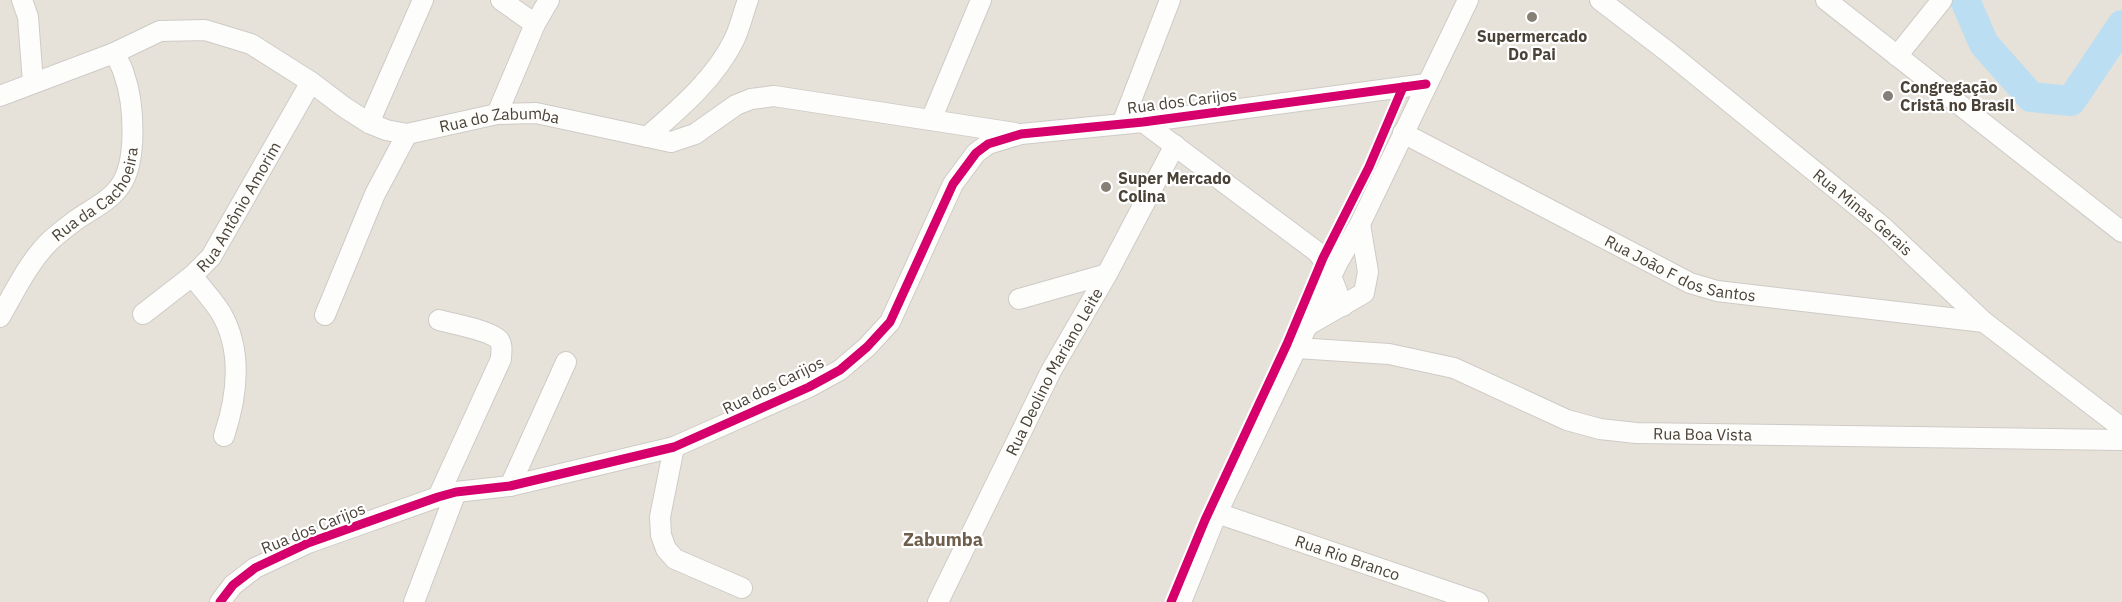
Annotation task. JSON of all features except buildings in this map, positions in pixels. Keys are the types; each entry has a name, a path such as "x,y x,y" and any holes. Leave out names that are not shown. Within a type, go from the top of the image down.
{"street":[{"path":"22,0 28,16 33,83"},
{"path":"369,123 423,0"},
{"path":"501,0 536,24"},
{"path":"497,114 536,24 549,0"},
{"path":"647,137 705,82 723,59 735,39 748,0"},
{"path":"931,120 981,0"},
{"path":"1122,124 1170,0"},
{"path":"1180,602 1217,513 1468,0"},
{"name":"Rua Minas Gerais","path":"1600,0 1668,52 1883,227 1984,322 2122,428"},
{"path":"1826,0 2122,232"},
{"path":"1897,56 1942,0"},
{"name":"Rua do Zabumba","path":"0,96 114,53 160,31 205,30 251,44 311,82 369,123 386,130 407,134 497,114 536,113 671,142 695,134 736,105 751,99 774,96 1021,134"},
{"name":"Rua da Cachoeira","path":"0,317 26,271 49,242 120,187 130,165 131,106 124,74 114,53"},
{"name":"Rua Antônio Amorim","path":"143,314 192,276 211,257 311,82"},
{"name":"Rua dos Carijos","path":"220,602 233,585 255,568 308,543 447,494 510,486 674,447 809,387 840,370 867,347 890,322 953,184 976,153 988,144 1021,134 1143,122 1426,84"},
{"path":"1143,122 1316,251 1335,271 1343,306"},
{"name":"Rua João F dos Santos","path":"1403,133 1690,283 1717,291 1984,322"},
{"path":"325,315 375,194 407,134"},
{"name":"Rua Deolino Mariano Leite","path":"938,602 1051,371 1107,274 1175,145"},
{"path":"1308,325 1364,293 1368,272 1360,224"},
{"path":"1335,271 1352,262 1368,272"},
{"path":"1019,299 1107,274"},
{"path":"192,276 221,314 230,335 235,356 236,379 233,409 224,436"},
{"path":"414,602 447,494 501,359 502,348 498,340 486,333 439,320"},
{"name":"Rua Boa Vista","path":"1297,348 1389,354 1454,368 1567,420 1600,429 1636,434 2122,440"},
{"path":"510,486 566,362"},
{"path":"674,447 660,517 661,535 666,549 675,559 742,588"},
{"name":"Rua Rio Branco","path":"1217,513 1478,602"}],"shaded area":[{"path":"0,0 2122,0 2122,602 0,602"}],"waterway":[{"path":"1965,0 1984,44 2031,97 2071,101 2122,25"}],"cycle path":[{"path":"220,602 233,585 255,568 308,543 456,492 510,486 674,447 809,387 840,370 867,347 890,322 953,184 976,153 988,144 1021,134 1143,122 1426,84"},
{"path":"1171,602 1205,520 1287,344 1323,258 1369,167 1403,87"}],"place":[{"name":"Supermercado Do Pai","path":"1532,17"},
{"name":"Congregação Cristã no Brasil","path":"1888,96"},
{"name":"Super Mercado Colina","path":"1106,187"}],"district":[{"name":"Zabumba","path":"943,540"}]}
